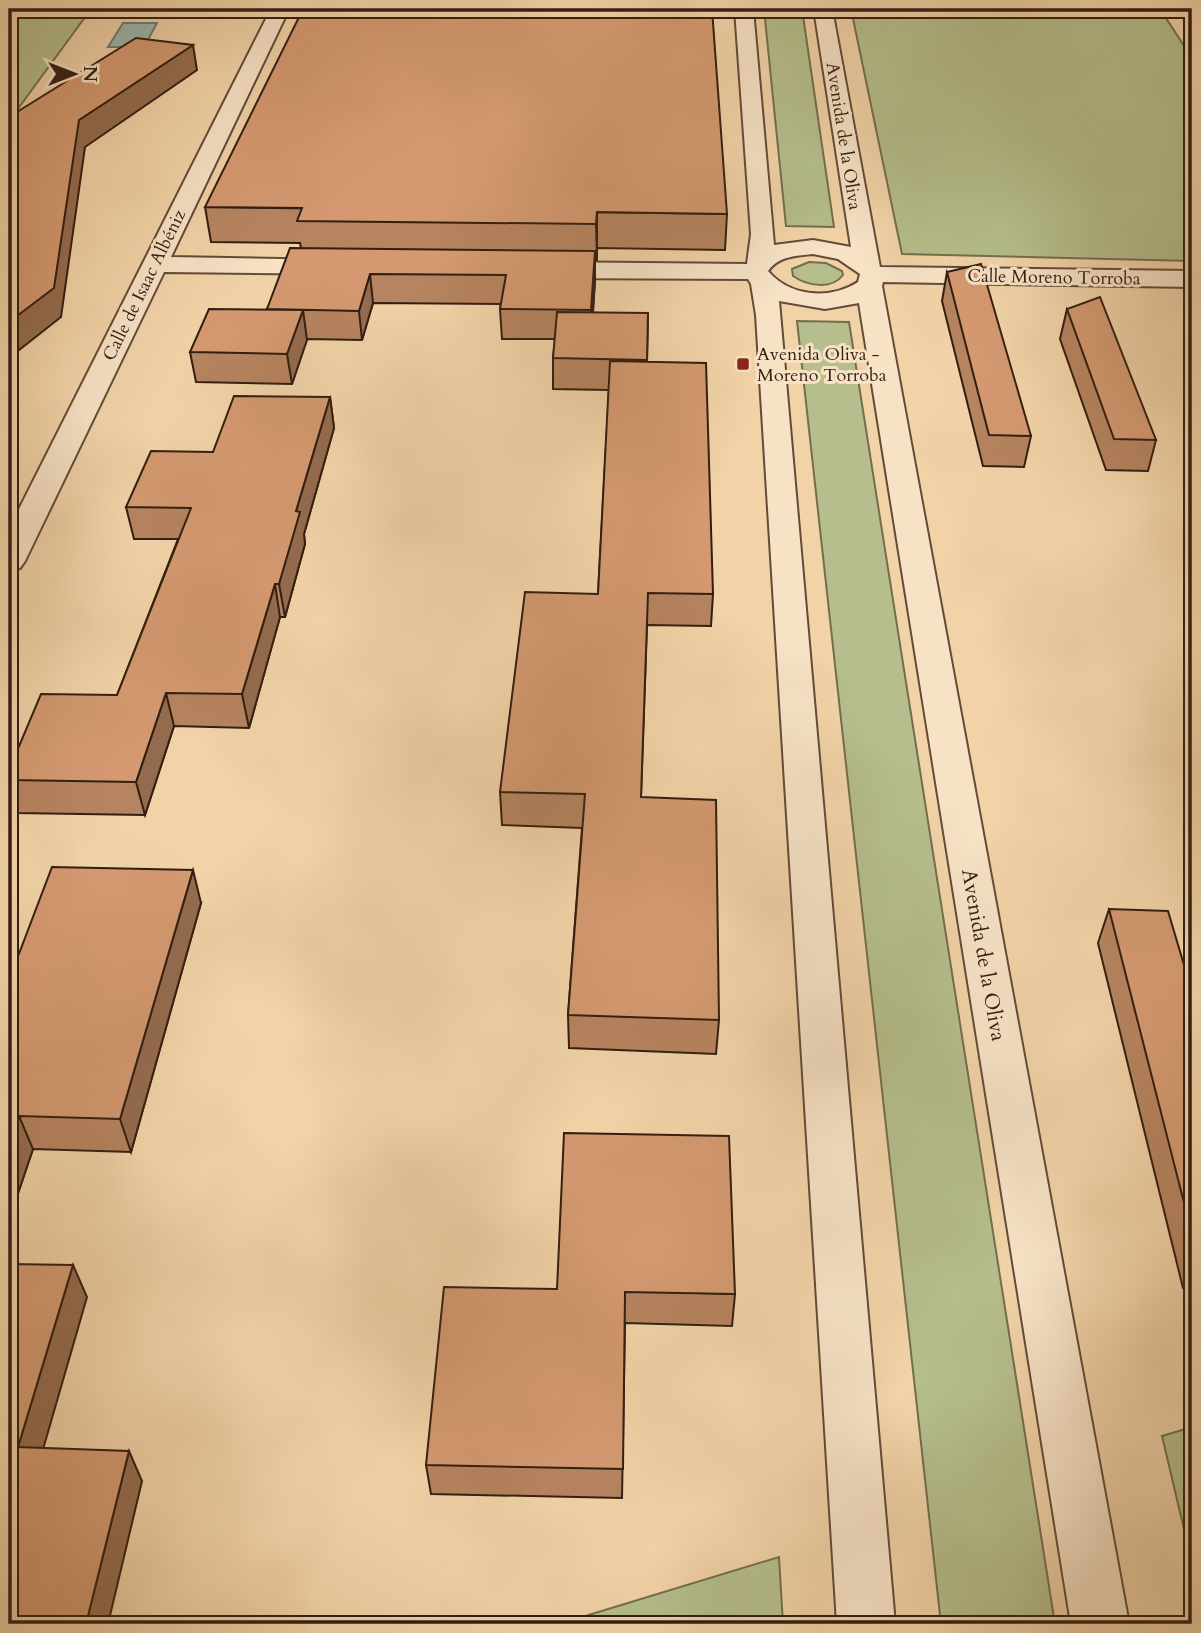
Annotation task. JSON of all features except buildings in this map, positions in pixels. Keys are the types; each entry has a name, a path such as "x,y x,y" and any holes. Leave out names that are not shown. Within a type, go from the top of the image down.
{"street":[{"name":"Calle de Isaac Albéniz","path":"9,561 280,9"},
{"path":"744,9 763,234 760,272 769,314 866,1624"},
{"name":"Avenida de la Oliva","path":"823,9 1100,1624"},
{"path":"517,270 760,272 787,296 819,301 850,297 870,274 844,251 813,247 783,250 760,272"},
{"path":"154,264 363,267"},
{"name":"Calle Moreno Torroba","path":"870,274 1192,279"}],"green space":[{"path":"9,9 91,9 9,121"},
{"path":"764,9 802,9 834,227 786,226"},
{"path":"851,9 1160,9 1192,58 1192,261 902,254"},
{"path":"809,262 826,263 842,271 843,275 826,285 805,282 793,276 792,269"},
{"path":"797,321 849,322 1055,1624 941,1624"},
{"path":"1192,1427 1192,1563 1162,1436"},
{"path":"779,1557 783,1624 559,1624"}],"shaded area":[{"path":"123,23 157,23 144,47 108,47"}],"place":[{"name":"Avenida Oliva - Moreno Torroba","path":"743,364"}]}
